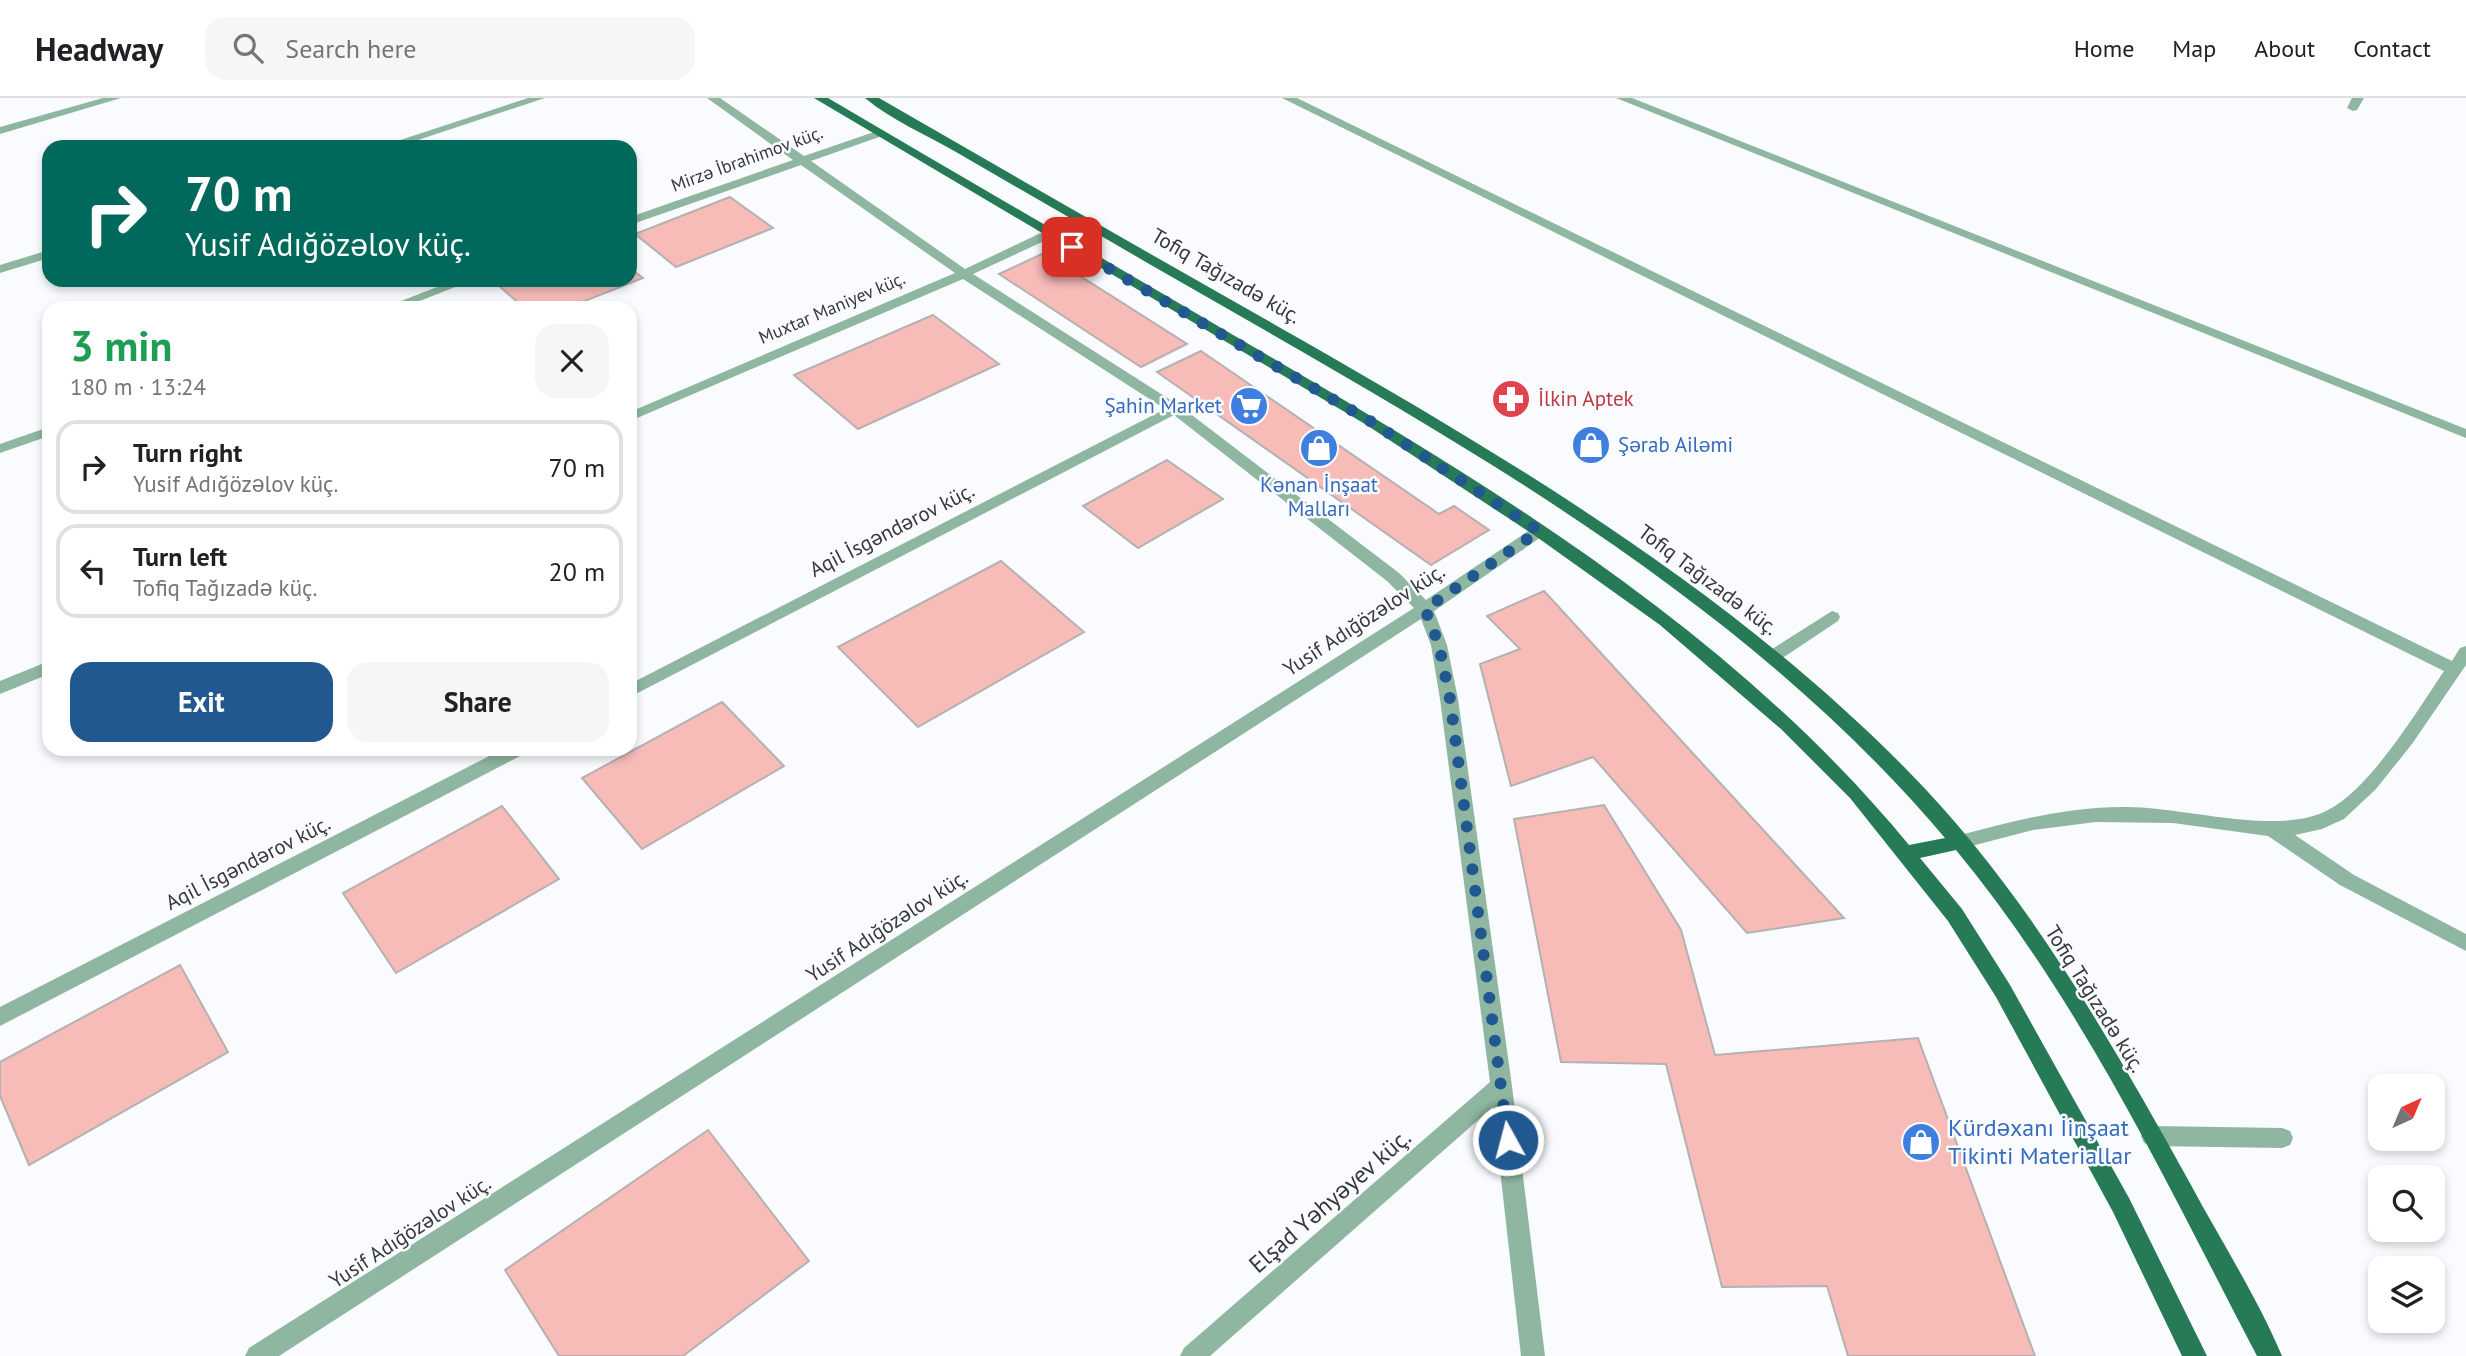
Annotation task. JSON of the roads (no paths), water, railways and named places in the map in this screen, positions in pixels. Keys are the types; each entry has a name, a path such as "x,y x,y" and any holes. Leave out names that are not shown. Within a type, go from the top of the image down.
{"main road":[{"path":"820,98 1370,421 1539,531 1667,621 1732,674 1856,793 1955,915 2003,991 2121,1205 2195,1356"},
{"name":"Tofiq Tağızadə küç.","path":"871,98 1500,464 1613,536 1772,657 1907,781 2009,904 2060,982 2152,1136 2270,1356"},
{"path":"878,134 910,121"},
{"path":"1907,853 1960,842"}],"street":[{"path":"0,131 115,98"},
{"path":"407,140 539,98"},
{"path":"713,98 964,274 1175,409 1393,577 1425,609 1439,645 1450,699 1533,1356"},
{"path":"1288,98 2454,669"},
{"path":"1622,98 2466,434"},
{"name":"Mirzə İbrahimov küç.","path":"637,218 878,134"},
{"name":"Muxtar Maniyev küç.","path":"637,414 964,274 1049,234"},
{"path":"0,269 42,256"},
{"path":"409,301 448,287"},
{"name":"Aqil İsgəndərov küç.","path":"637,687 1175,409"},
{"path":"0,449 42,434"},
{"name":"Yusif Adığözəlov küç.","path":"257,1356 1425,609 1539,531"},
{"path":"1772,657 1832,617"},
{"path":"1960,842 2045,820 2149,814 2202,818 2275,831 2311,826 2337,814 2363,794 2466,652"},
{"path":"0,688 42,670"},
{"name":"Aqil İsgəndərov küç.","path":"0,1017 504,756"},
{"path":"2275,831 2347,880 2466,943"},
{"name":"Elşad Yəhyəyev küç.","path":"1192,1356 1501,1086"},
{"path":"2152,1136 2282,1138"}],"place":[{"name":"İlkin Aptek","path":"1511,399"},
{"name":"Şahin Market","path":"1249,406"},
{"name":"Şərab Ailəmi","path":"1591,445"},
{"name":"Kənan İnşaat Malları","path":"1319,448"},
{"name":"Kürdəxanı İinşaat Tikinti Materiallar","path":"1921,1142"}]}
